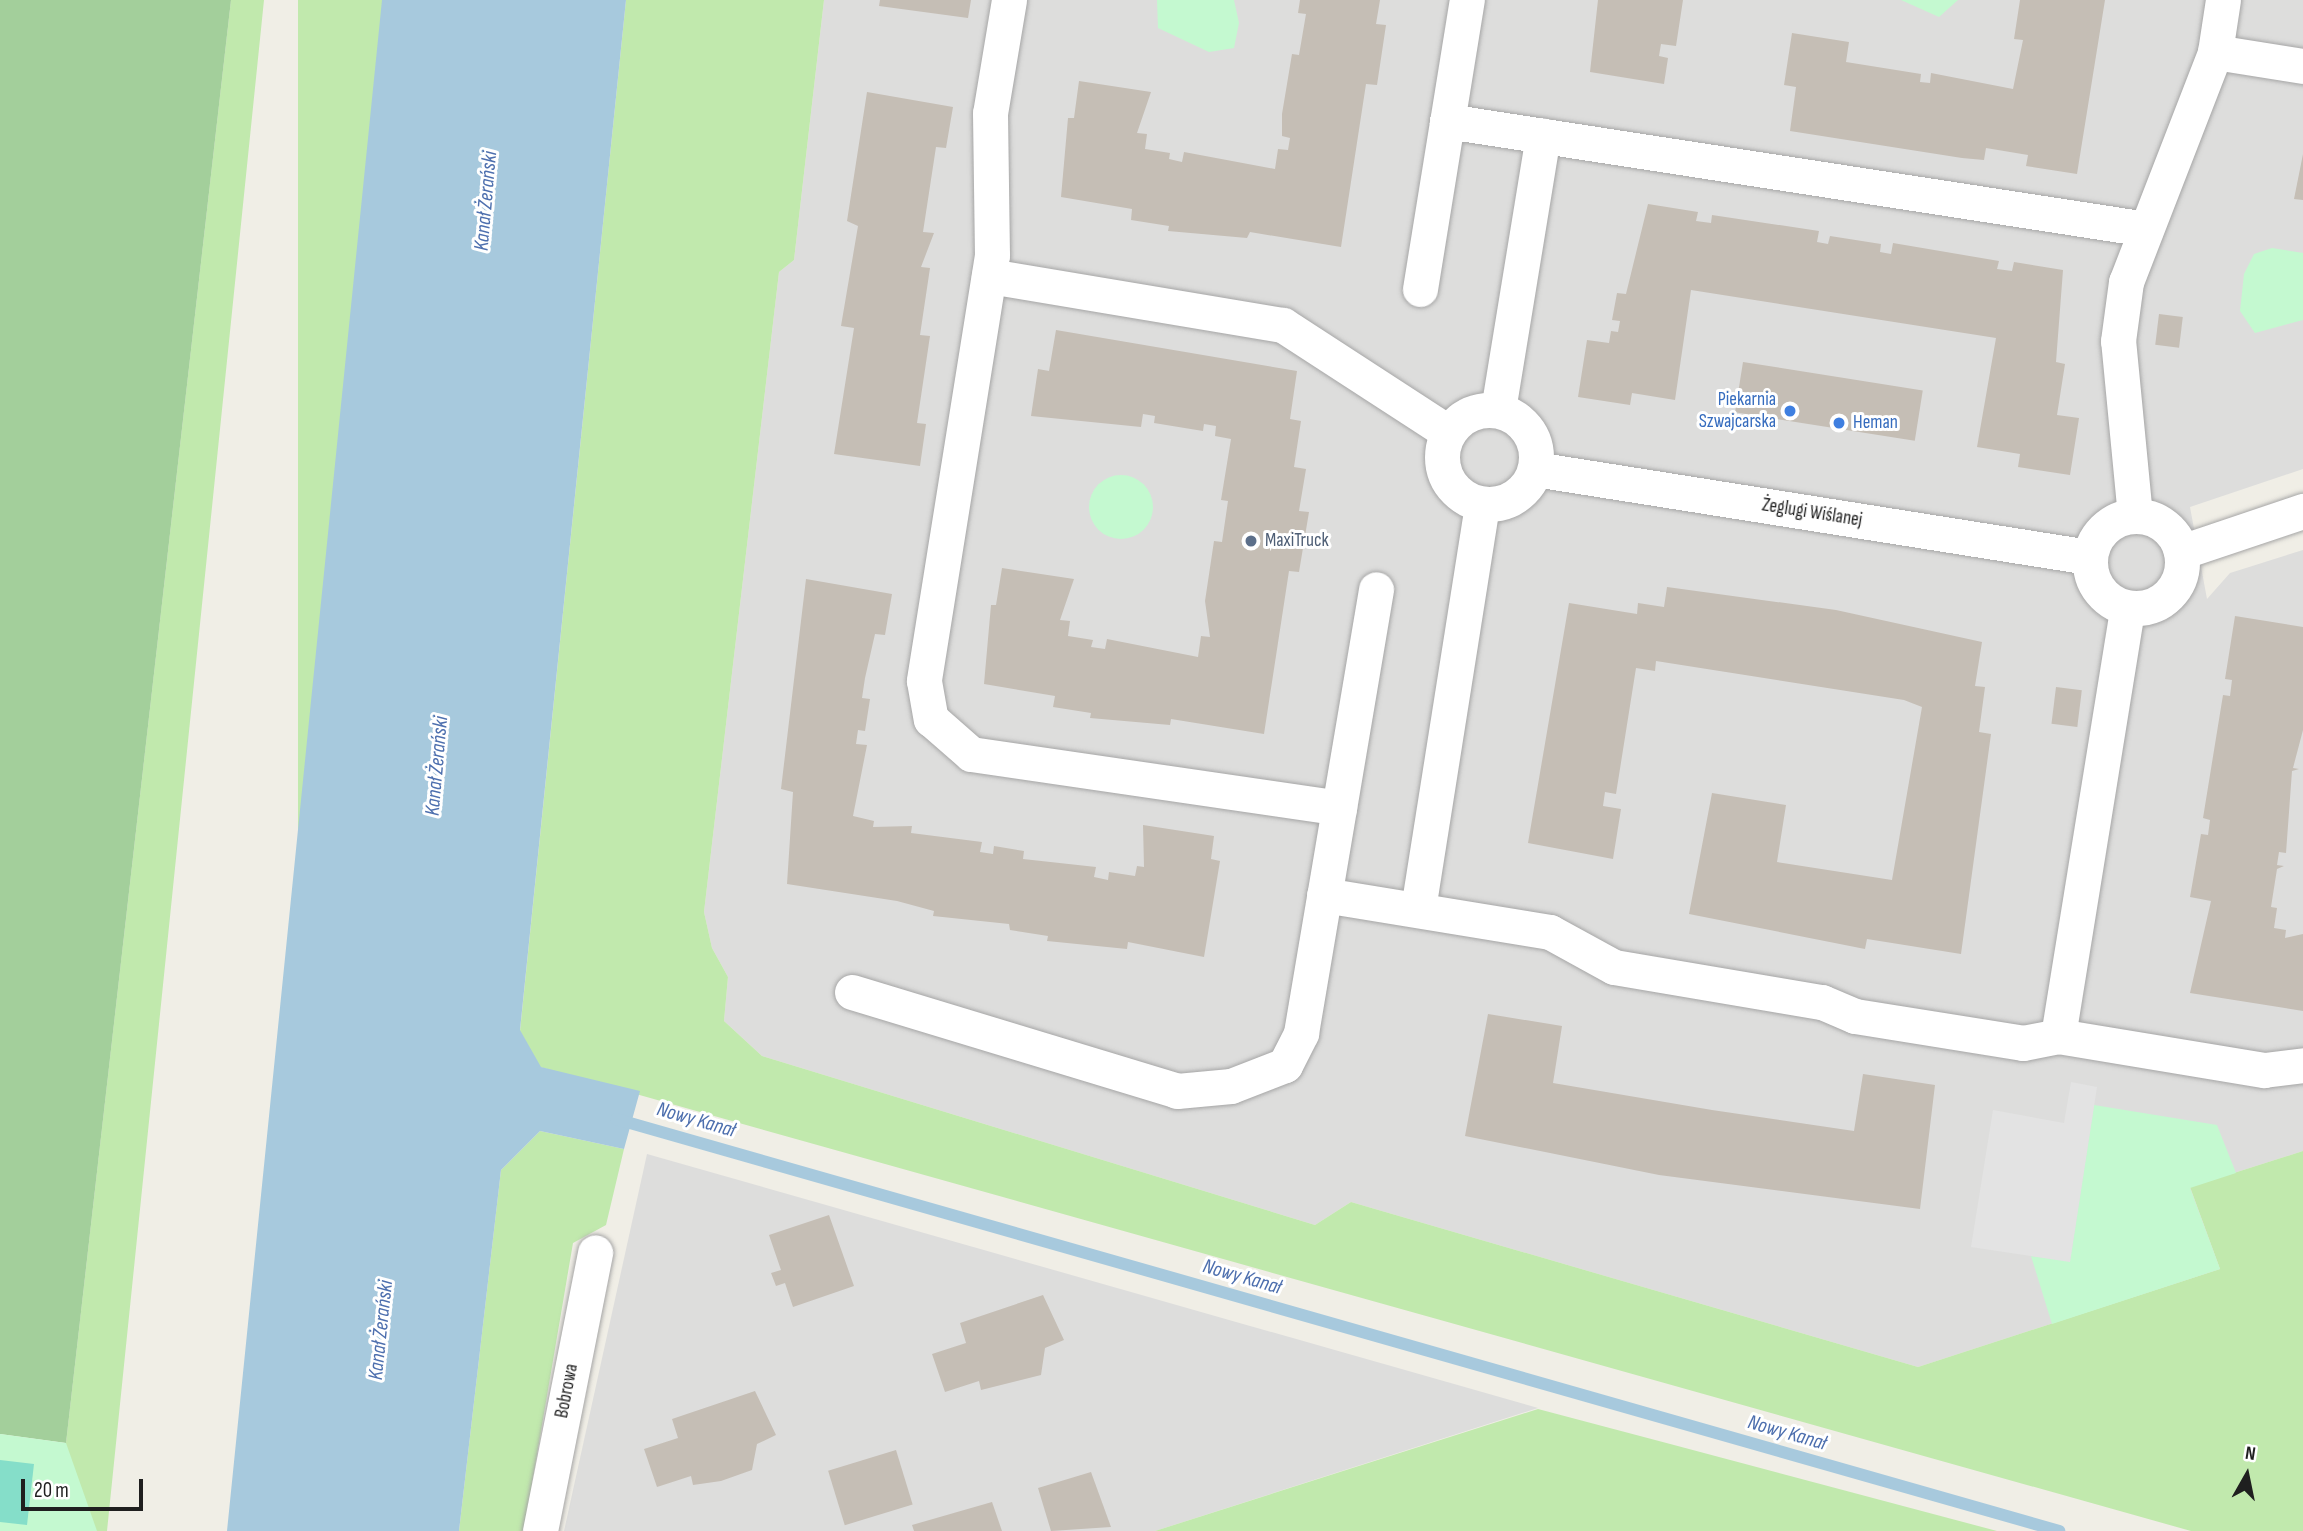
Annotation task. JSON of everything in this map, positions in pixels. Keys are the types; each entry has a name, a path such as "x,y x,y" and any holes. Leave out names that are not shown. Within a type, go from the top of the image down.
{"street":[{"path":"1009,0 990,113 989,276 924,681 930,719 971,754 1339,808"},
{"path":"1420,289 1467,0"},
{"path":"2135,516 2118,341 2126,282 2215,52 2223,0"},
{"path":"2215,52 2303,66"},
{"path":"1447,121 2146,229"},
{"path":"1497,411 1543,136"},
{"path":"989,276 1283,325 1448,432"},
{"path":"1497,411 1530,434 1535,469 1522,492 1503,503 1482,504 1464,498 1442,468 1448,432 1470,415 1497,411"},
{"name":"Żeglugi Wiślanej","path":"1535,469 2090,557"},
{"path":"1418,909 1482,504"},
{"path":"2181,552 2303,512"},
{"path":"2135,516 2164,526 2181,552 2169,594 2143,608 2127,608 2100,592 2090,557 2108,525 2135,516"},
{"path":"852,992 1177,1091 1231,1086 1285,1065 1296,1052 1376,589"},
{"path":"2058,1036 2127,608"},
{"path":"1324,895 1550,932 1614,967 1822,1002 1855,1016 2023,1043 2058,1036 2264,1070 2303,1065"},
{"name":"Bobrowa","path":"540,1531 595,1252"}],"shaded area":[{"path":"824,0 2303,0 2303,469 2190,507 2207,599 2230,573 2303,550 2303,1151 2190,1187 2220,1269 1918,1367 1351,1202 1315,1225 762,1056 724,1021 728,977 712,948 704,912 779,272 794,260"},
{"path":"2071,1082 2097,1087 2070,1262 1971,1247 1993,1110 2064,1123"},
{"path":"647,1154 1538,1408 1155,1531 564,1531"}],"green space":[{"path":"0,0 231,0 66,1443 0,1434"},
{"path":"231,0 264,0 107,1531 0,1531 66,1443"},
{"path":"298,0 382,0 382,1531 298,1531"},
{"path":"626,0 824,0 794,260 779,272 704,912 712,948 728,977 724,1021 762,1056 1315,1225 1351,1202 1918,1367 2220,1269 2190,1187 2303,1151 2303,1531 2191,1531 540,1067 520,1031"},
{"path":"1157,0 1234,0 1239,23 1234,48 1209,52 1158,28"},
{"path":"1901,0 1958,0 1939,17"},
{"path":"2272,248 2303,253 2303,320 2255,333 2240,311 2244,274 2254,254"},
{"path":"1121,475 1133,477 1144,484 1151,495 1151,519 1144,530 1133,537 1121,539 1109,537 1098,530 1091,519 1089,507 1091,495 1098,484 1109,477"},
{"path":"2094,1105 2217,1125 2236,1173 2190,1188 2220,1269 2052,1324 2031,1256 2070,1261"},
{"path":"540,1131 624,1149 606,1225 573,1243 524,1531 459,1531 501,1170"},
{"path":"1538,1409 1674,1445 1997,1531 1155,1531"},
{"path":"0,1434 66,1443 97,1531 0,1531"},
{"path":"0,1460 34,1464 27,1525 0,1522"}],"water":[{"name":"Kanał Żerański","path":"382,0 626,0 520,1030 541,1067 640,1091 624,1149 540,1131 501,1170 459,1531 227,1531"}],"building":[{"path":"880,0 971,0 968,18 879,6"},
{"path":"1300,0 1380,0 1376,24 1386,25 1377,85 1366,84 1341,247 1250,232 1247,238 1168,231 1169,226 1131,220 1132,209 1061,197 1068,118 1074,118 1079,81 1151,92 1137,133 1147,134 1145,149 1170,153 1169,159 1182,162 1184,152 1275,169 1278,149 1288,150 1290,138 1282,136 1282,114 1292,54 1299,55 1306,14 1298,13"},
{"path":"1598,0 1683,0 1676,46 1661,44 1659,56 1668,58 1664,84 1590,72"},
{"path":"2020,0 2105,0 2077,174 2026,166 2028,155 1986,148 1984,160 1790,131 1796,87 1784,85 1792,33 1849,42 1846,62 1921,74 1920,82 1930,83 1931,73 2013,89 2023,40 2014,39"},
{"path":"867,92 953,107 946,148 936,147 923,232 934,233 921,267 930,268 920,335 930,336 917,423 926,424 920,466 834,454 854,328 841,326 858,226 847,221"},
{"path":"2303,154 2303,200 2294,199"},
{"path":"1648,204 1698,212 1696,221 1711,223 1712,215 1819,231 1817,242 1828,244 1830,236 1881,244 1880,252 1891,254 1893,243 1999,261 1997,269 2012,271 2014,262 2063,270 2056,362 2065,364 2057,415 2079,418 2070,475 2018,467 2020,454 1977,447 1996,338 1691,290 1675,400 1632,393 1630,405 1578,397 1587,340 1609,343 1611,331 1618,332 1620,321 1612,320 1617,293 1626,294"},
{"path":"2159,314 2183,317 2179,348 2155,345"},
{"path":"1056,330 1297,371 1290,419 1301,421 1294,467 1306,469 1299,511 1309,512 1299,572 1289,571 1264,734 1171,719 1170,725 1090,718 1091,713 1053,707 1055,696 984,684 991,605 996,605 1002,568 1074,579 1060,620 1070,621 1068,636 1093,640 1091,647 1105,649 1107,639 1198,657 1201,636 1210,637 1205,601 1214,541 1222,542 1228,501 1221,500 1231,439 1215,436 1216,426 1204,424 1203,431 1154,423 1155,416 1143,414 1141,427 1031,416 1038,369 1049,371"},
{"path":"1743,362 1923,390 1915,441 1735,412"},
{"path":"806,579 892,594 885,635 875,634 865,678 862,698 870,699 865,731 858,730 856,744 867,745 853,816 874,821 873,827 912,826 911,833 982,842 980,852 993,854 994,846 1024,851 1023,859 1096,867 1094,877 1108,880 1109,872 1135,876 1137,866 1144,867 1143,825 1214,836 1211,859 1220,861 1204,957 1128,942 1127,949 1047,941 1048,936 1010,930 1009,924 933,916 934,911 897,901 787,884 793,792 781,789"},
{"path":"1667,587 1836,610 1982,642 1975,686 1985,687 1979,732 1991,734 1961,954 1867,939 1865,949 1689,914 1712,793 1786,805 1777,862 1892,880 1922,707 1904,700 1656,661 1655,671 1636,668 1616,794 1605,792 1603,806 1621,809 1613,859 1528,843 1569,603 1637,614 1638,603 1664,607"},
{"path":"2235,616 2303,627 2303,730 2293,768 2299,769 2292,771 2286,853 2279,852 2277,865 2284,866 2277,869 2271,907 2277,908 2274,928 2286,930 2285,938 2303,934 2303,1011 2190,993 2211,901 2190,897 2201,834 2208,835 2210,820 2203,818 2223,695 2230,696 2232,680 2225,679"},
{"path":"2056,687 2082,690 2077,727 2051,724"},
{"path":"1488,1014 1562,1026 1553,1083 1712,1110 1854,1131 1863,1074 1935,1085 1920,1209 1659,1175 1465,1136"},
{"path":"829,1215 854,1286 793,1307 785,1283 776,1286 771,1273 781,1270 769,1235"},
{"path":"1043,1295 1064,1340 1045,1348 1041,1375 981,1390 979,1381 945,1392 932,1354 966,1343 960,1323"},
{"path":"755,1391 776,1435 757,1444 752,1470 721,1481 693,1485 691,1476 657,1487 644,1449 678,1438 672,1419"},
{"path":"896,1450 913,1505 845,1525 828,1471"},
{"path":"1091,1472 1111,1527 1051,1531 1038,1488"},
{"path":"992,1502 1002,1531 914,1531 912,1525"}],"waterway":[{"name":"Nowy Kanał","path":"616,1119 2059,1531"}],"place":[{"name":"Piekarnia Szwajcarska","path":"1790,411"},
{"name":"Heman","path":"1839,423"},
{"name":"MaxiTruck","path":"1251,541"}]}
